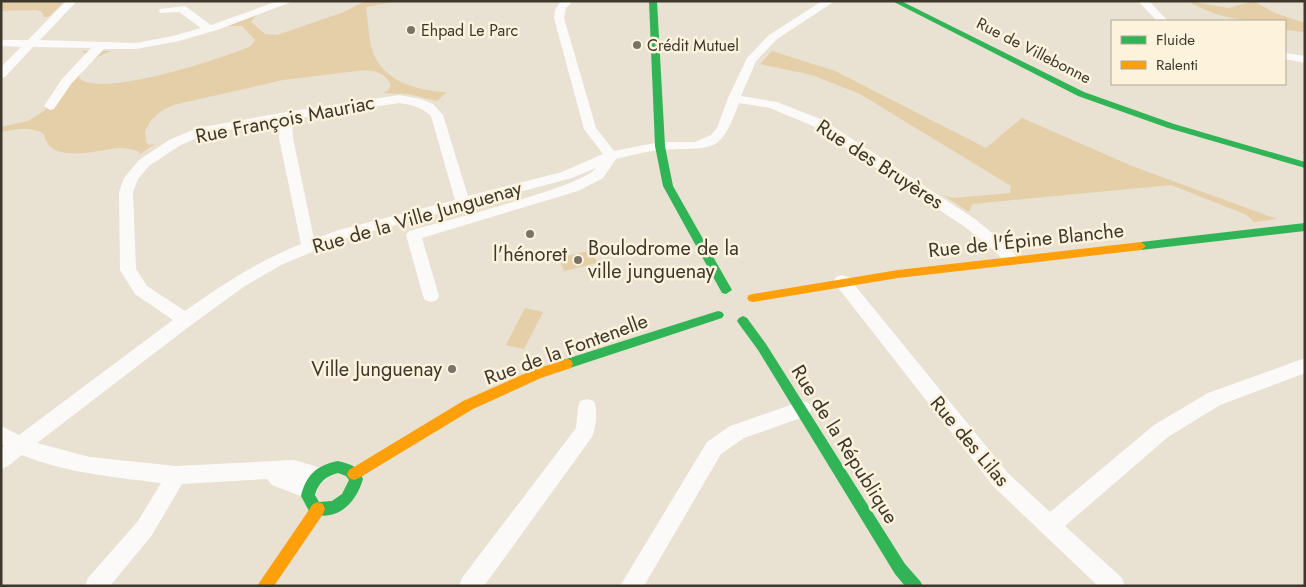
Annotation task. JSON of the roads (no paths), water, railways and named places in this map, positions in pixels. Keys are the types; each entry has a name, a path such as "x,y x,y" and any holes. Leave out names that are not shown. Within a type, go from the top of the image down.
{"street":[{"path":"1,74 69,6 80,1"},
{"path":"1,43 136,46 156,44 289,1"},
{"path":"431,296 414,235 573,188 598,175 611,156 590,129 560,18 559,10 568,1"},
{"path":"653,1 660,146 668,186 719,301 730,321 743,321 749,300 719,301"},
{"path":"734,98 751,60 773,37 830,1"},
{"name":"Rue de Villebonne","path":"895,1 966,34 1081,94 1171,126 1305,165"},
{"path":"1142,1 1162,20"},
{"path":"164,11 181,8 208,28"},
{"path":"50,106 66,82 101,45"},
{"path":"1286,56 1305,60"},
{"name":"Rue de la Ville Junguenay","path":"1,460 185,320 239,282 275,261 339,235 567,175 611,156 660,146 695,146 705,144 716,138 724,129 734,98"},
{"name":"Rue des Bruyères","path":"734,98 773,105 818,123 970,223 1001,248 1011,260"},
{"name":"Rue François Mauriac","path":"185,320 141,290 128,270 126,192 131,178 144,163 174,143 202,131 399,99 417,102 429,107 437,115 462,203"},
{"path":"286,116 286,138 306,240 309,246"},
{"name":"Rue de l'Épine Blanche","path":"749,300 842,281 1305,227"},
{"name":"Rue des Lilas","path":"842,281 1001,480 1114,586"},
{"name":"Rue de la Fontenelle","path":"354,474 468,406 537,374 719,301"},
{"name":"Rue de la République","path":"743,321 762,346 802,409 900,569 915,586"},
{"path":"1050,526 1161,431 1214,399 1305,365"},
{"path":"470,586 584,431 587,407"},
{"path":"632,586 714,448 737,432 802,409"},
{"path":"1,434 19,445 47,456 90,466 176,475 272,470 278,478 313,483"},
{"path":"338,467 354,474 355,489 346,502 332,509 318,509 310,501 313,483 324,471 338,467"},
{"path":"96,586 145,528 176,475"},
{"path":"265,586 318,509"}],"place":[{"name":"Ehpad Le Parc","path":"411,30"},
{"name":"Crédit Mutuel","path":"637,45"},
{"name":"l'hénoret","path":"530,234"},
{"name":"Boulodrome de la ville junguenay","path":"578,260"},
{"name":"Ville Junguenay","path":"452,369"}]}
